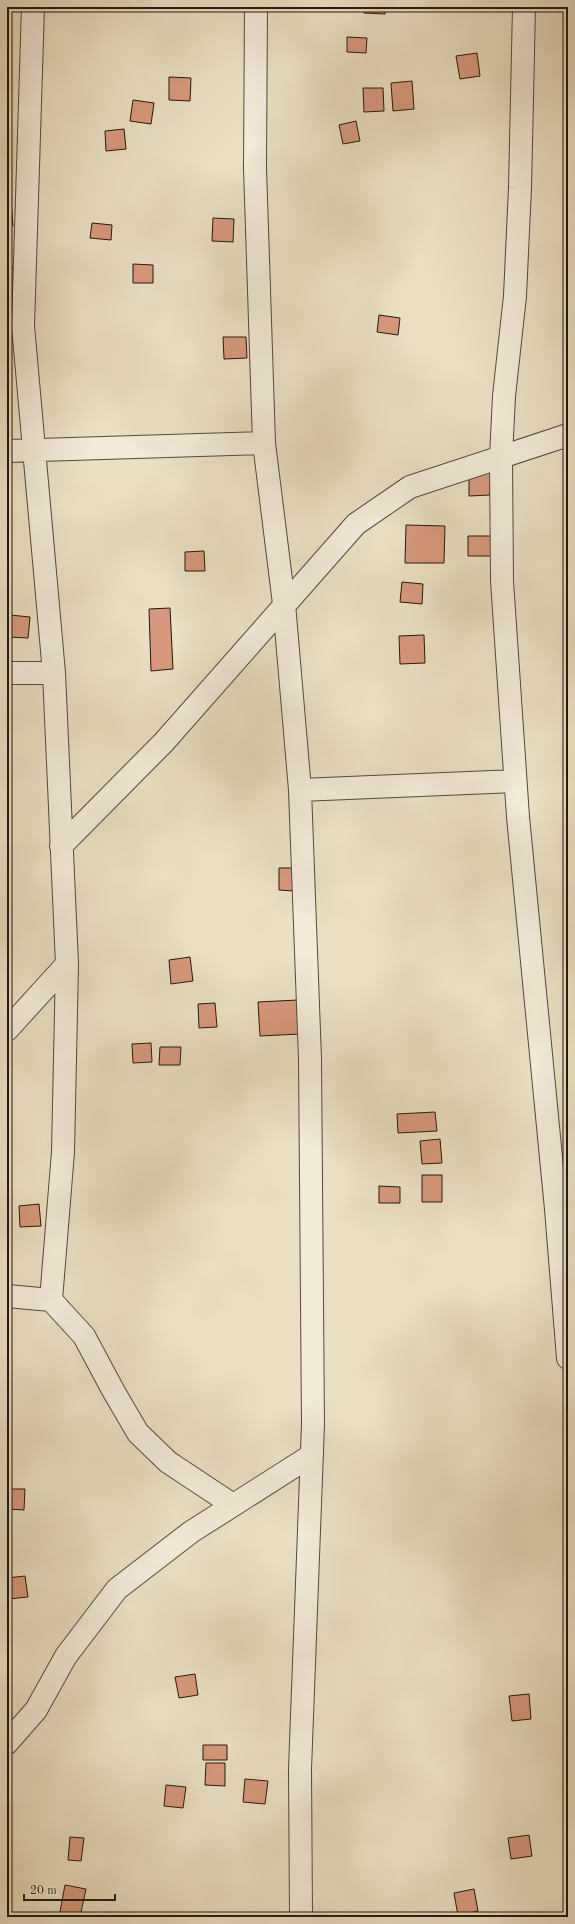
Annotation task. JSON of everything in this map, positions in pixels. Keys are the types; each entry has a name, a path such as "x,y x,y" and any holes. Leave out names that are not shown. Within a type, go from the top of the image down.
{"street":[{"path":"34,7 24,326 54,673 67,964 63,1152 51,1300"},
{"path":"256,7 256,168 264,443 284,604 300,790 310,1059 312,1455 300,1769 301,1917"},
{"path":"524,7 520,188 515,296 504,396 501,457 502,581 515,781 555,1201 568,1358"},
{"path":"61,846 164,742 356,524 410,487 568,434"},
{"path":"7,451 264,443"},
{"path":"7,673 54,673"},
{"path":"300,790 515,781"},
{"path":"7,1030 67,964"},
{"path":"7,1296 51,1300 84,1336 138,1433 168,1462 233,1505"},
{"path":"7,1743 36,1710 66,1656 117,1589 191,1532 312,1455"}],"building":[{"path":"364,7 385,7 385,14 364,13"},
{"path":"347,37 367,38 366,53 347,52"},
{"path":"477,53 480,76 460,79 456,56"},
{"path":"169,77 191,78 190,101 169,100"},
{"path":"412,81 414,109 393,111 391,83"},
{"path":"363,88 383,88 384,111 364,112"},
{"path":"133,100 154,103 151,124 130,121"},
{"path":"356,121 360,141 343,144 339,125"},
{"path":"124,129 126,149 106,151 105,131"},
{"path":"7,201 11,201 13,226 7,227"},
{"path":"213,218 234,219 233,242 212,241"},
{"path":"92,223 112,225 111,240 90,238"},
{"path":"133,264 153,265 153,283 133,283"},
{"path":"17,267 19,288 7,288 7,268"},
{"path":"379,315 400,318 398,335 377,332"},
{"path":"7,318 18,318 18,342 7,341"},
{"path":"223,337 246,337 247,358 224,359"},
{"path":"469,473 491,473 490,495 469,496"},
{"path":"406,525 445,526 444,563 405,563"},
{"path":"468,536 493,536 493,556 468,556"},
{"path":"204,551 205,571 185,571 185,552"},
{"path":"402,582 423,584 422,604 400,602"},
{"path":"170,608 173,669 151,671 149,609"},
{"path":"10,615 30,617 28,638 8,637"},
{"path":"424,635 425,663 400,664 399,636"},
{"path":"279,868 295,868 294,891 279,890"},
{"path":"190,957 193,981 171,984 169,960"},
{"path":"298,1000 300,1034 260,1036 258,1002"},
{"path":"215,1003 217,1027 199,1028 198,1004"},
{"path":"151,1043 152,1062 133,1063 132,1044"},
{"path":"160,1047 181,1047 180,1065 159,1065"},
{"path":"435,1112 437,1131 398,1133 397,1114"},
{"path":"440,1139 442,1163 422,1164 420,1141"},
{"path":"422,1175 442,1175 442,1202 422,1202"},
{"path":"379,1186 400,1187 400,1203 379,1203"},
{"path":"39,1204 41,1226 20,1227 19,1206"},
{"path":"7,1489 25,1489 24,1510 7,1509"},
{"path":"25,1576 28,1597 9,1599 7,1578"},
{"path":"195,1674 198,1695 179,1698 175,1677"},
{"path":"529,1694 531,1719 512,1721 509,1696"},
{"path":"203,1745 227,1745 227,1760 203,1760"},
{"path":"206,1763 225,1763 225,1786 205,1785"},
{"path":"245,1779 268,1781 265,1804 243,1802"},
{"path":"166,1785 186,1787 183,1808 164,1806"},
{"path":"529,1835 532,1856 511,1859 508,1838"},
{"path":"70,1837 84,1838 81,1861 68,1860"},
{"path":"65,1885 86,1889 80,1917 59,1917"},
{"path":"474,1889 478,1911 458,1916 454,1893"}]}
